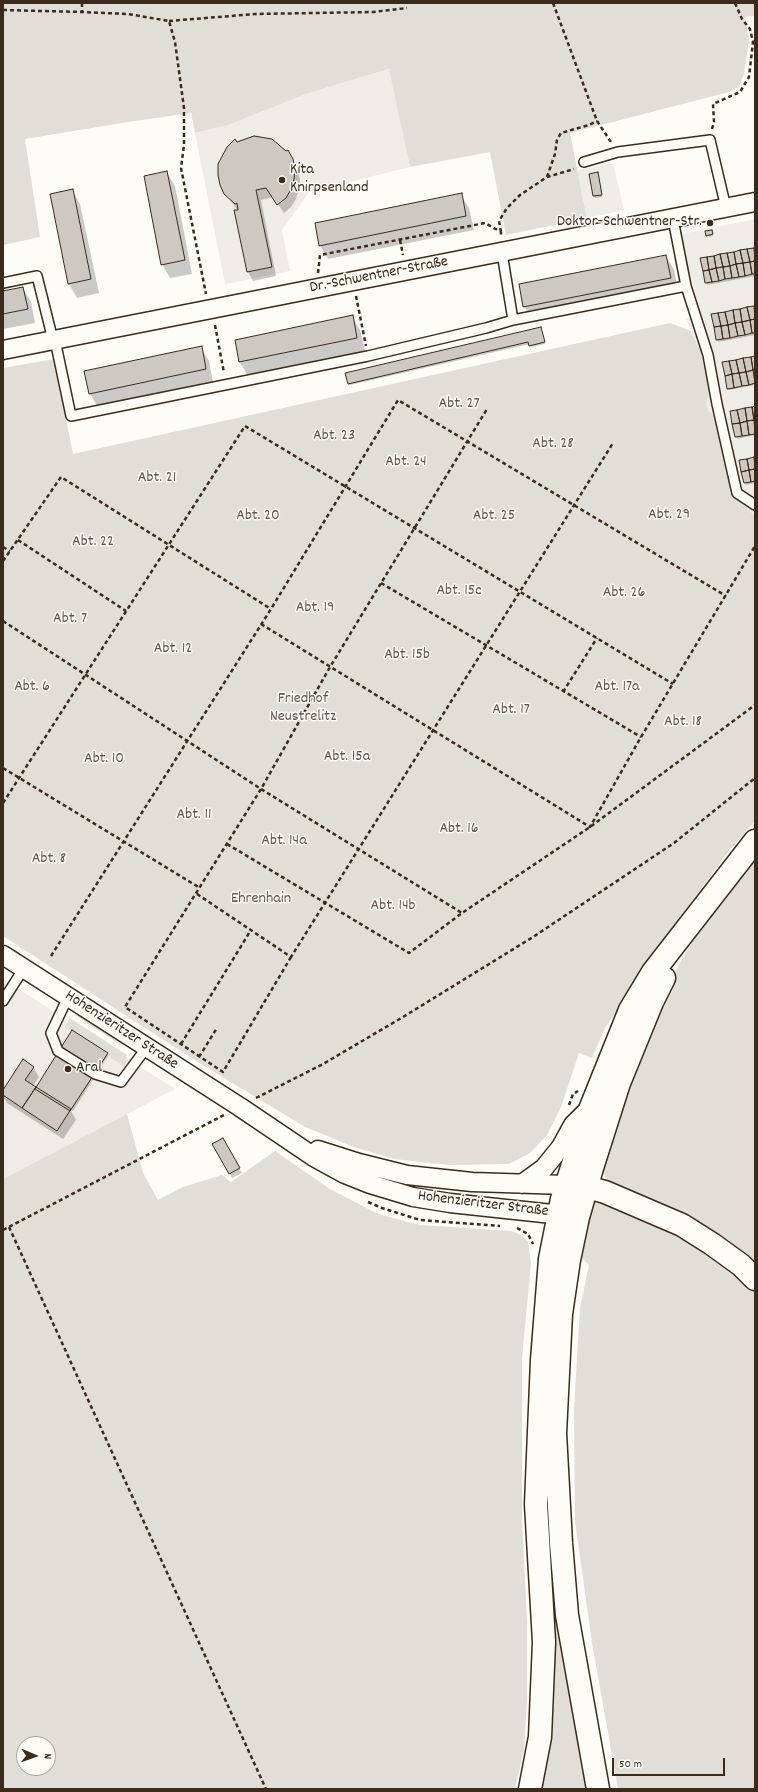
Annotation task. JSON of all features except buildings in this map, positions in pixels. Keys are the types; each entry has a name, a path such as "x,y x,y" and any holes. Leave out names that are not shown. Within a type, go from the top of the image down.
{"main road":[{"path":"567,1615 558,1501 555,1433 561,1314 567,1270 568,1216 566,1185 590,1107 630,1010 653,972 755,841"},
{"path":"530,1789 540,1737 544,1642 536,1504 542,1360 550,1259 568,1216 587,1187 619,1083 652,1002 692,923"},
{"path":"566,1185 587,1187 605,1192 682,1225 741,1265 755,1279"},
{"path":"540,1413 558,1576 567,1615 598,1789"}],"street":[{"name":"Dr.-Schwentner-Straße","path":"3,350 353,281 502,246 673,219 755,202"},
{"name":"Hohenzieritzer Straße","path":"3,955 147,1047 247,1103 311,1147 359,1163 407,1175 472,1182 566,1185"},
{"name":"Hohenzieritzer Straße","path":"247,1103 314,1157 345,1174 370,1184 413,1197 450,1203 568,1216"},
{"path":"522,1184 544,1168 561,1147 573,1125 590,1107"}],"lane":[{"path":"584,162 618,152 710,140 726,208"},
{"path":"673,219 686,286 708,355 717,404 737,492 755,505"},
{"path":"502,246 513,320"},
{"path":"3,283 37,276 54,340 71,416 368,356 486,328 513,320 686,286"},
{"path":"3,1001 24,968"},
{"path":"68,996 51,1032 58,1051 95,1074 121,1082 147,1047"}],"path":[{"path":"82,3 82,12"},
{"path":"554,3 597,121 618,152"},
{"path":"710,140 714,122 713,104 740,92 749,77 752,42 750,29 742,19 735,3"},
{"path":"3,10 128,14 169,21 255,14 373,12 407,8"},
{"path":"169,21 176,48 184,108 184,145 181,168 226,384"},
{"path":"547,177 555,154 557,140 561,133 589,125 597,121"},
{"path":"502,246 499,221 507,208 520,195 547,177 579,168 584,162"},
{"path":"319,276 318,271 320,256 485,223 501,232"},
{"path":"353,281 368,356"},
{"path":"51,956 271,609 398,400 726,596"},
{"path":"487,409 330,667 261,789 125,1007 223,1072 291,957 613,443"},
{"path":"3,803 245,426 673,684"},
{"path":"3,561 61,477 271,609"},
{"path":"18,540 126,611"},
{"path":"590,827 641,737 755,546"},
{"path":"3,547 10,551"},
{"path":"380,583 641,737"},
{"path":"3,621 261,789 462,913"},
{"path":"261,624 590,827"},
{"path":"563,692 597,638"},
{"path":"227,844 409,953 462,913 590,827 755,705"},
{"path":"3,768 200,888"},
{"path":"3,1230 323,1064 397,1021 533,937 674,843 755,778"},
{"path":"196,894 291,957"},
{"path":"181,1044 251,930"},
{"path":"199,1056 217,1028"},
{"path":"247,1103 260,1104"},
{"path":"9,1227 266,1789"}],"shaded area":[{"name":"Kita Knirpsenland","path":"390,69 410,167 309,192 282,230 290,271 225,284 195,133 228,125 309,93"},
{"path":"613,163 624,210 587,218 578,170"},
{"path":"755,219 755,516 734,495 717,419 708,410 706,404 710,392 700,350 686,319 699,316 681,234"},
{"path":"3,979 175,1089 3,1179"}],"green space":[{"path":"3,3 755,3 755,16 745,17 749,41 744,74 739,87 729,92 570,133 587,218 506,235 490,152 410,167 389,69 309,93 228,125 195,133 191,113 25,139 40,237 3,245"},
{"name":"Friedhof Neustrelitz","path":"670,323 691,331 700,350 710,392 706,404 708,410 717,419 734,495 755,516 755,821 729,851 678,920 605,1028 592,1058 579,1053 561,1107 547,1135 530,1153 509,1164 449,1165 394,1159 354,1147 305,1127 196,1061 3,936 3,368 54,359 73,454"},
{"path":"755,855 755,1268 614,1187 606,1179 602,1169 603,1158 664,993 690,945 727,890"},
{"path":"75,1015 80,1015 119,1038 124,1047"},
{"path":"70,1018 127,1055 125,1067 65,1027"},
{"path":"127,1114 143,1173 158,1200 183,1187 222,1175 231,1182 275,1151 330,1189 378,1214 420,1225 512,1231 521,1235 528,1242 531,1263 522,1358 522,1517 527,1622 527,1700 524,1750 515,1789 3,1789 3,1179"},
{"path":"597,1200 705,1247 755,1288 755,1789 618,1789 592,1643 575,1521 574,1409 580,1308 589,1265 580,1257 592,1202"},
{"path":"550,1550 591,1789 541,1789 547,1756 552,1655"}],"place":[{"name":"Kita Knirpsenland","path":"282,180"},
{"name":"Doktor-Schwentner-Str.","path":"710,223"},
{"name":"Aral","path":"68,1069"}],"park label":[{"name":"Abt. 27","path":"459,405"},
{"name":"Abt. 23","path":"334,437"},
{"name":"Abt. 28","path":"553,445"},
{"name":"Abt. 24","path":"406,463"},
{"name":"Abt. 21","path":"157,479"},
{"name":"Abt. 29","path":"669,516"},
{"name":"Abt. 20","path":"258,517"},
{"name":"Abt. 25","path":"494,517"},
{"name":"Abt. 22","path":"93,543"},
{"name":"Abt. 15c","path":"459,592"},
{"name":"Abt. 26","path":"624,594"},
{"name":"Abt. 19","path":"315,609"},
{"name":"Abt. 7","path":"70,620"},
{"name":"Abt. 12","path":"173,650"},
{"name":"Abt. 15b","path":"407,656"},
{"name":"Abt. 6","path":"32,688"},
{"name":"Abt. 17a","path":"617,688"},
{"name":"Abt. 17","path":"511,711"},
{"name":"Abt. 18","path":"683,723"},
{"name":"Abt. 15a","path":"347,758"},
{"name":"Abt. 10","path":"104,760"},
{"name":"Abt. 11","path":"194,816"},
{"name":"Abt. 16","path":"459,830"},
{"name":"Abt. 14a","path":"284,842"},
{"name":"Abt. 8","path":"49,860"},
{"name":"Ehrenhain","path":"261,900"},
{"name":"Abt. 14b","path":"393,907"}]}
